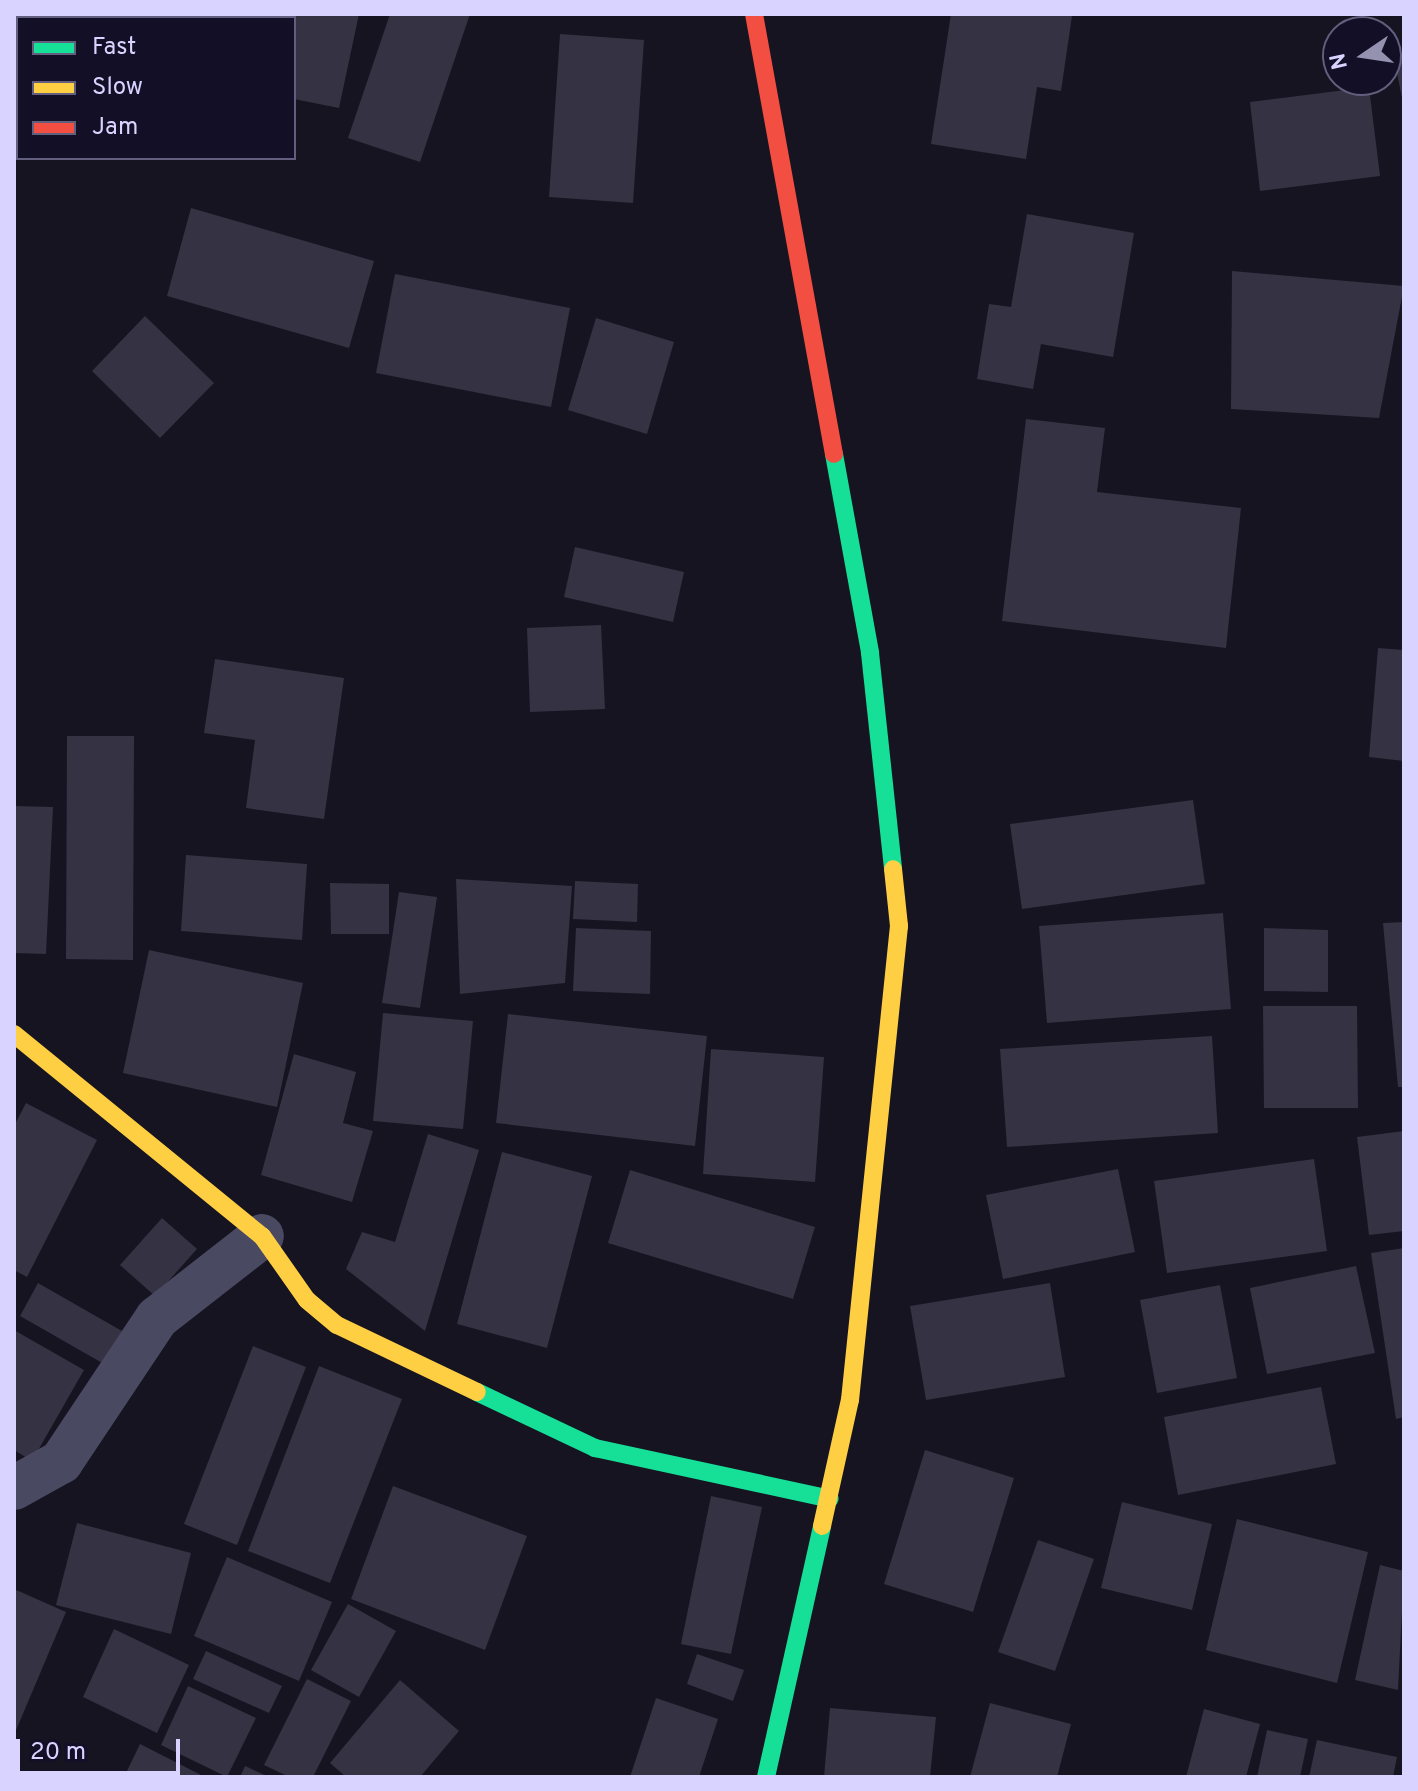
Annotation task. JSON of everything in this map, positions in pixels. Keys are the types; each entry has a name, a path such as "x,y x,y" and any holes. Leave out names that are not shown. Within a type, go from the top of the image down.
{"street":[{"path":"754,14 870,653 899,926 850,1400 766,1777"},
{"path":"14,1034 262,1236 307,1300 337,1325 464,1390 595,1448 830,1499"},
{"path":"14,1488 61,1462 157,1318 262,1236"}],"building":[{"path":"261,14 359,14 339,108 296,99 296,16"},
{"path":"390,14 470,14 420,162 348,138"},
{"path":"951,14 1072,16 1061,91 1037,87 1026,159 931,144"},
{"path":"560,34 644,40 633,203 549,197"},
{"path":"1404,56 1403,103 1402,96"},
{"path":"1322,93 1322,96 1370,96 1380,176 1260,191 1250,102"},
{"path":"191,208 374,261 349,348 167,296"},
{"path":"1027,214 1134,233 1113,357 1041,344 1033,389 977,379 989,304 1011,307"},
{"path":"1232,271 1404,286 1379,418 1231,409"},
{"path":"395,274 570,308 551,407 376,373"},
{"path":"145,316 214,383 160,438 92,371"},
{"path":"596,318 674,342 647,434 568,410"},
{"path":"1026,419 1105,428 1097,492 1241,508 1226,648 1002,621"},
{"path":"575,547 684,572 673,622 564,597"},
{"path":"601,625 605,709 530,712 527,628"},
{"path":"1378,648 1404,650 1404,761 1369,757"},
{"path":"215,659 344,678 324,819 246,808 255,740 204,733"},
{"path":"67,736 134,736 133,960 66,959"},
{"path":"1193,800 1205,884 1022,909 1010,824"},
{"path":"14,806 53,807 46,954 14,953"},
{"path":"186,855 307,864 302,940 181,931"},
{"path":"456,879 572,886 565,983 460,994"},
{"path":"575,881 638,884 637,922 573,919"},
{"path":"330,883 389,884 389,934 331,934"},
{"path":"399,892 437,897 420,1008 382,1003"},
{"path":"1223,913 1231,1009 1047,1023 1039,926"},
{"path":"1404,922 1404,1087 1398,1087 1383,923"},
{"path":"576,928 651,931 650,994 573,991"},
{"path":"1264,928 1328,930 1328,992 1264,991"},
{"path":"149,950 303,983 277,1107 123,1073"},
{"path":"1263,1006 1357,1006 1358,1108 1264,1108"},
{"path":"383,1013 473,1021 463,1129 373,1121"},
{"path":"508,1014 707,1036 695,1146 496,1123"},
{"path":"1212,1036 1218,1133 1007,1147 1000,1049"},
{"path":"711,1049 824,1057 815,1182 703,1174"},
{"path":"294,1054 356,1072 343,1123 373,1131 352,1202 261,1175"},
{"path":"26,1103 97,1140 27,1277 14,1270 14,1126"},
{"path":"1404,1131 1404,1231 1369,1235 1357,1137"},
{"path":"428,1134 479,1150 425,1331 346,1269 362,1232 395,1242"},
{"path":"502,1152 592,1176 547,1348 457,1324"},
{"path":"1314,1159 1327,1251 1167,1273 1154,1181"},
{"path":"1118,1169 1135,1252 1003,1279 986,1195"},
{"path":"630,1170 815,1227 793,1299 608,1243"},
{"path":"162,1218 197,1249 155,1296 120,1265"},
{"path":"1404,1248 1404,1417 1396,1419 1371,1253"},
{"path":"1356,1266 1375,1353 1267,1374 1250,1288"},
{"path":"38,1283 122,1331 104,1364 20,1316"},
{"path":"1050,1283 1065,1377 926,1400 910,1306"},
{"path":"1220,1285 1237,1378 1157,1393 1140,1300"},
{"path":"14,1330 84,1370 32,1461 14,1450"},
{"path":"253,1346 306,1367 237,1545 184,1524"},
{"path":"319,1366 402,1399 330,1583 248,1551"},
{"path":"1321,1387 1336,1464 1178,1495 1164,1417"},
{"path":"925,1450 1014,1478 973,1612 884,1584"},
{"path":"393,1486 527,1536 485,1650 351,1599"},
{"path":"711,1496 762,1507 731,1654 681,1644"},
{"path":"1122,1502 1212,1524 1192,1610 1101,1588"},
{"path":"1237,1519 1368,1552 1337,1683 1206,1650"},
{"path":"77,1523 191,1553 171,1634 56,1605"},
{"path":"1038,1540 1094,1559 1055,1671 998,1652"},
{"path":"227,1557 332,1602 299,1681 194,1636"},
{"path":"1380,1565 1404,1571 1398,1690 1355,1680"},
{"path":"14,1589 66,1612 14,1735"},
{"path":"348,1604 396,1631 359,1697 311,1670"},
{"path":"114,1629 189,1665 157,1733 83,1697"},
{"path":"206,1651 282,1686 269,1713 193,1679"},
{"path":"697,1654 744,1670 733,1701 687,1684"},
{"path":"307,1679 351,1701 313,1777 289,1777 264,1765"},
{"path":"400,1680 459,1731 420,1777 346,1777 330,1763"},
{"path":"188,1686 256,1718 227,1777 161,1745"},
{"path":"656,1698 718,1719 699,1777 630,1777"},
{"path":"990,1703 1071,1724 1057,1777 970,1777"},
{"path":"830,1708 936,1717 930,1777 824,1777"},
{"path":"1204,1709 1260,1724 1246,1777 1186,1777"},
{"path":"1267,1730 1308,1739 1300,1777 1257,1777"},
{"path":"1317,1740 1397,1757 1393,1777 1309,1777"},
{"path":"140,1744 205,1777 124,1777"},
{"path":"245,1766 269,1777 240,1777"}],"traffic: fast":[{"path":"834,454 870,653 893,869"},
{"path":"477,1392 595,1448 830,1499"},
{"path":"766,1777 822,1526"}],"traffic: slow":[{"path":"822,1526 850,1400 899,926 893,869"},
{"path":"14,1034 262,1236 307,1300 337,1325 477,1392"}],"traffic: jam":[{"path":"754,14 834,454"}]}
